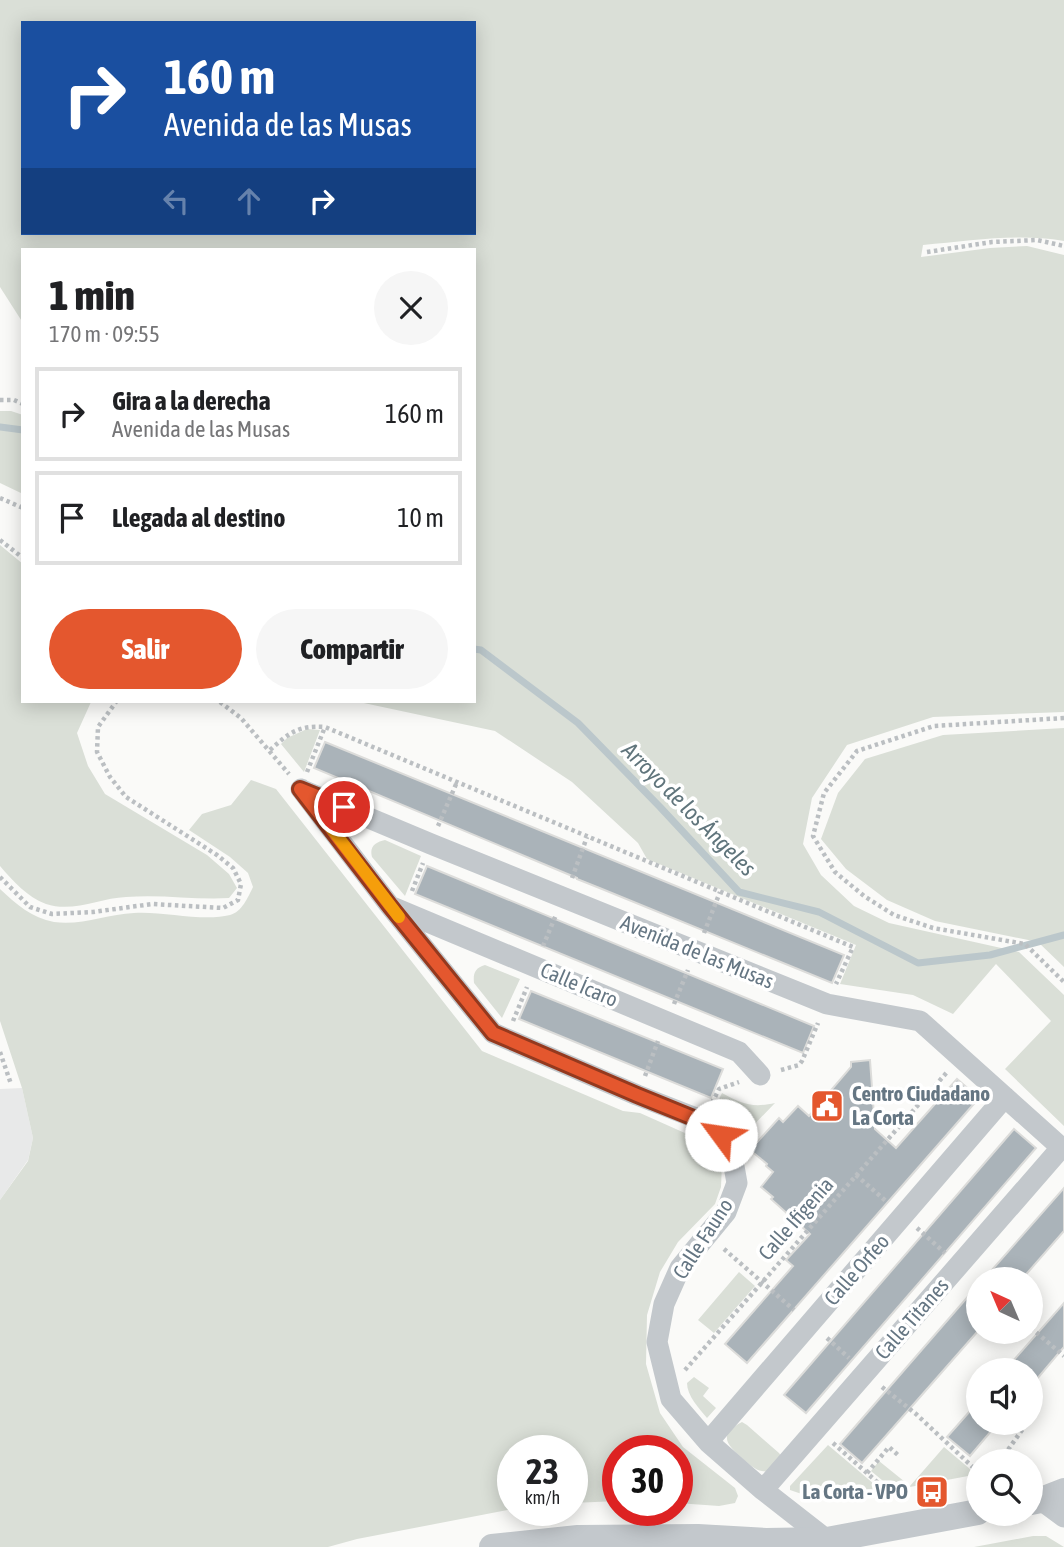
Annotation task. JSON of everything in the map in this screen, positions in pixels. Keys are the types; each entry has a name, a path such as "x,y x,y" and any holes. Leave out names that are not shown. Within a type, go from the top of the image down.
{"street":[{"name":"Calle Fauno","path":"300,789 493,1033 701,1121 721,1135 732,1155 737,1182 726,1212 680,1268 664,1304 657,1342 668,1389 671,1399 708,1442 827,1540"},
{"name":"Avenida de las Musas","path":"300,789 827,1004 920,1021 1063,1149"},
{"name":"Calle Ícaro","path":"390,906 739,1052 760,1075"},
{"name":"Calle Orfeo","path":"708,1442 1005,1097"},
{"name":"Calle Titanes","path":"763,1490 1063,1149"},
{"path":"1045,1497 1064,1517"},
{"path":"492,1547 578,1538 698,1537 771,1544 827,1540 966,1514"}],"path":[{"path":"927,252 1037,240 1064,246"},
{"path":"0,400 21,403"},
{"path":"0,498 21,507"},
{"path":"0,540 21,556"},
{"path":"0,877 30,907 52,914 152,904 223,908 238,900 241,884 233,868 126,797 110,777 97,752 98,727 113,703"},
{"path":"221,703 241,718 300,789"},
{"path":"1064,718 934,726 856,751 824,793 813,836 835,872 864,896 894,915 933,928 1025,944 1064,982"},
{"path":"270,750 292,731 302,727 325,727 853,947 836,985"},
{"path":"300,789 325,727"},
{"path":"437,829 457,782"},
{"path":"574,872 587,837"},
{"path":"705,928 720,892"},
{"path":"540,955 558,911"},
{"path":"672,1008 690,965"},
{"path":"512,1024 530,982"},
{"path":"802,1062 818,1022"},
{"path":"644,1078 660,1035"},
{"path":"0,1052 11,1084"},
{"name":"Calle Ifigenia","path":"668,1389 948,1072"},
{"path":"856,1175 894,1209"},
{"path":"916,1227 952,1258"},
{"path":"708,1235 799,1314"},
{"path":"823,1335 858,1365"},
{"path":"1043,1338 1064,1356"},
{"path":"880,1385 966,1461"},
{"path":"831,1441 894,1497"},
{"path":"867,1474 889,1447 898,1455"}],"shaded area":[{"path":"0,0 1064,0 1064,241 1011,238 923,245 921,257 1027,246 1064,255 1064,712 933,717 847,745 812,798 803,844 821,875 854,906 889,923 1019,952 1064,995 1064,1126 1005,1069 1051,1021 996,964 953,1014 913,995 840,984 856,945 647,859 638,843 572,782 495,731 364,703 476,703 476,248 21,248 21,320 0,287"},
{"path":"0,411 11,411 21,414 21,493 0,483"},
{"path":"0,545 21,562 21,703 91,703 77,733 88,766 105,794 207,855 229,874 237,888 229,898 139,896 66,907 39,901 15,883 0,866"},
{"path":"1064,728 1064,967 1038,942 935,921 887,900 846,869 821,839 838,793 865,759 943,735"},
{"path":"307,729 320,730 304,772 281,744 287,738"},
{"path":"251,780 276,789 482,1051 623,1111 640,1113 696,1138 713,1149 722,1164 721,1187 715,1204 678,1242 660,1272 647,1315 646,1364 660,1413 675,1435 602,1435 602,1502 588,1502 588,1435 497,1435 497,1512 328,1547 0,1547 0,1200 28,1161 33,1138 22,1088 0,1021 0,889 31,914 54,922 74,922 134,913 208,917 230,915 244,904 253,887 248,873 230,857 189,830 202,814 231,805"},
{"path":"385,840 421,856 405,896 372,857 374,845"},
{"path":"485,965 520,979 502,1018 474,983 475,971"},
{"path":"22,1088 33,1138 28,1160 0,1200 0,1089"},
{"path":"722,1093 747,1104 775,1103 744,1135 741,1118 718,1101"},
{"path":"739,1272 755,1286 714,1333 698,1320"},
{"path":"694,1377 709,1388 703,1396 716,1408 707,1418 689,1393 687,1383"},
{"path":"742,1422 782,1457 773,1470 754,1468 729,1445 729,1431"},
{"path":"828,1445 874,1484 875,1492 832,1498 810,1496 790,1490 790,1486"},
{"path":"944,1447 966,1466 966,1476 894,1490 871,1471 879,1461 910,1486"},
{"path":"693,1455 735,1488 738,1496 735,1503 719,1506 693,1504"},
{"path":"1046,1536 1064,1547 974,1547"}],"building":[{"path":"325,742 844,955 832,983 314,768"},
{"path":"427,866 814,1026 803,1053 415,894"},
{"path":"531,991 723,1069 711,1098 519,1019"},
{"path":"870,1060 875,1129 896,1148 957,1079 979,1098 747,1363 725,1344 793,1266 786,1260 810,1234 761,1187 773,1172 750,1150 779,1118 783,1122 798,1106 809,1116 851,1067 851,1062"},
{"path":"1014,1129 1036,1148 806,1413 784,1395"},
{"path":"1064,1188 1064,1231 1032,1267 995,1267"},
{"path":"966,1299 967,1344 862,1463 840,1444"},
{"path":"1064,1303 1064,1347 1043,1372 1043,1358 1016,1358 1028,1344 1043,1344 1043,1327"},
{"path":"966,1416 966,1435 988,1435 976,1449 966,1449 966,1453 947,1437"}],"waterway":[{"name":"Arroyo de los Ángeles","path":"0,427 21,430"},
{"name":"Arroyo de los Ángeles","path":"476,649 481,650 578,723 739,892 819,912 918,963 990,955 1064,935"}],"slow traffic":[{"path":"325,820 399,917"}],"place":[{"name":"Centro Ciudadano La Corta","path":"827,1106"},
{"name":"La Corta - VPO","path":"932,1492"}],"route":[{"path":"344,807 300,789 493,1033 701,1121 721,1135"}]}
